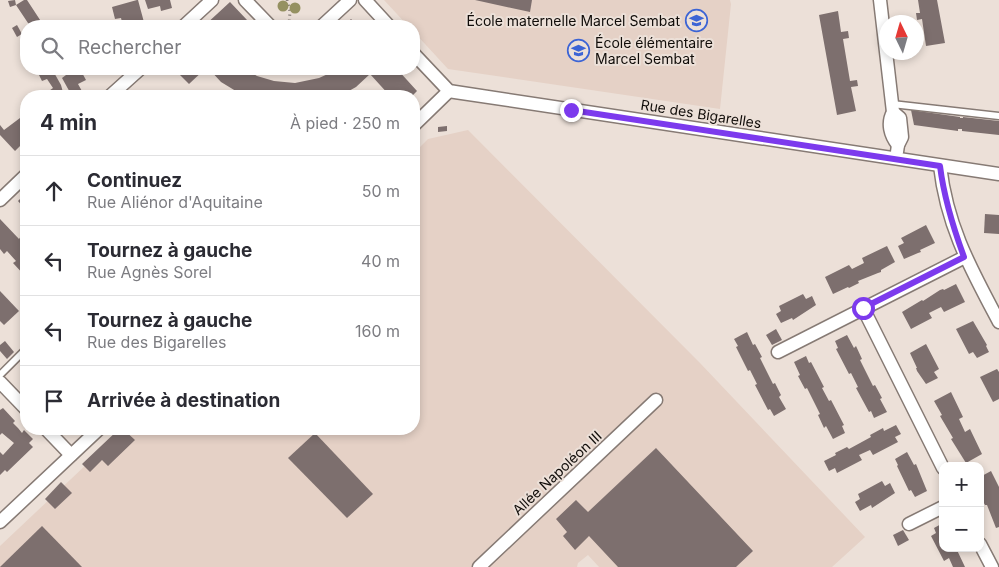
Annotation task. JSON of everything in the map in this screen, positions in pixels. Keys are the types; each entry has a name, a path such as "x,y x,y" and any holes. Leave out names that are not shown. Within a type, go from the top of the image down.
{"street":[{"path":"190,20 212,0"},
{"path":"244,0 264,20"},
{"path":"328,20 350,0"},
{"path":"365,0 383,20"},
{"path":"880,0 893,108 889,118 892,137 898,145 896,158"},
{"path":"420,60 449,91 420,119"},
{"path":"117,90 133,75"},
{"name":"Rue des Bigarelles","path":"449,91 999,174"},
{"path":"940,166 950,219 964,257 999,322"},
{"path":"0,200 20,181"},
{"path":"778,352 964,257"},
{"path":"863,308 940,462"},
{"path":"0,382 20,403"},
{"name":"Allée Napoléon III","path":"479,567 656,400"},
{"path":"52,435 71,455"},
{"path":"0,522 93,435"},
{"path":"909,524 939,509"},
{"path":"984,552 992,567"}],"lane":[{"path":"893,108 999,116"},
{"path":"0,375 20,355"}],"path":[{"path":"287,0 290,11 289,20"}],"shaded area":[{"name":"École élémentaire Marcel Sembat","path":"384,0 730,0 720,109 448,69 420,39 420,20 402,20"},
{"path":"468,130 700,363 865,537 832,567 599,567 588,555 578,563 577,567 0,567 0,546 118,435 420,435 420,147 428,139"}],"building":[{"path":"15,0 16,5 10,7 8,1"},
{"path":"24,0 27,0 40,20 26,20 16,5"},
{"path":"138,0 143,20 115,19 112,7"},
{"path":"145,0 170,0 172,8 161,11 160,6 148,9"},
{"path":"475,0 532,0 530,12"},
{"path":"918,0 937,0 945,43 926,46 924,15 916,15 916,13 920,13"},
{"path":"230,2 247,20 210,20"},
{"path":"838,11 841,32 848,31 849,38 843,39 850,81 857,80 858,86 851,87 856,111 837,115 819,15"},
{"path":"17,25 20,35 17,37 12,28"},
{"path":"39,75 55,75 62,90 50,90 53,88 47,79 42,81"},
{"path":"66,75 83,75 86,80 78,84 81,90 69,90 62,78"},
{"path":"180,75 199,75 189,84"},
{"path":"215,75 255,75 274,81 295,83 326,75 369,75 351,90 234,90 221,82"},
{"path":"371,75 402,75 416,90 385,90"},
{"path":"911,110 960,118 999,121 999,135 962,131 962,129 958,129 958,131 914,125"},
{"path":"20,118 20,146 15,151 0,135 0,125 4,130"},
{"path":"447,126 447,131 438,132 438,127"},
{"path":"985,214 999,215 999,234 984,233"},
{"path":"0,219 19,239 20,238 20,271 13,263 16,261 7,251 4,254 0,249"},
{"path":"926,225 935,243 920,250 921,252 904,259 898,246 904,243 901,238"},
{"path":"887,246 895,262 881,270 881,272 833,294 825,277 849,265 852,269 864,263 862,258"},
{"path":"956,284 965,302 944,312 941,307 929,313 932,318 911,329 902,312 940,290"},
{"path":"0,291 19,311 4,325 0,321"},
{"path":"803,294 806,299 812,296 816,305 793,320 792,318 781,323 776,314 781,311 779,306"},
{"path":"973,321 989,352 977,358 973,352 969,354 956,329"},
{"path":"776,329 782,340 772,345 766,335"},
{"path":"747,332 753,345 755,344 762,357 760,358 773,384 775,383 781,395 779,397 786,409 774,416 770,409 768,410 755,385 757,384 750,370 748,371 736,347 738,346 734,339"},
{"path":"847,335 854,348 856,346 862,359 860,360 873,386 875,385 882,398 880,399 887,412 874,418 856,388 858,387 851,373 849,374 836,349 838,348 835,341"},
{"path":"5,341 14,352 7,359 0,351 0,345"},
{"path":"926,344 939,369 934,372 938,378 926,384 917,371 910,353"},
{"path":"806,356 824,387 822,388 829,401 831,400 844,425 842,426 845,433 833,439 826,426 824,428 818,415 820,414 807,388 805,389 798,376 800,375 794,362"},
{"path":"997,369 999,372 999,399 993,402 980,377"},
{"path":"951,392 963,417 959,419 965,432 970,429 982,454 965,462 951,439 953,438 940,416 942,415 934,401"},
{"path":"3,408 15,421 13,423 20,431 20,435 29,435 33,439 29,443 33,447 7,472 5,470 0,475 0,452 3,455 14,443 2,433 0,435 0,410"},
{"path":"896,425 901,434 895,437 898,442 873,455 870,450 859,455 862,460 837,473 835,468 829,471 824,461 836,455 835,453 847,447 849,449 883,428 884,431"},
{"path":"113,435 130,435 135,440 108,466 102,460 90,472 82,464"},
{"path":"313,435 317,435 373,494 347,518 288,458"},
{"path":"656,448 753,551 736,567 618,567 589,536 575,550 563,536 567,532 556,519 576,500 588,512"},
{"path":"907,452 914,465 916,464 927,491 915,497 911,490 909,491 895,459"},
{"path":"991,471 999,487 999,527 996,528 987,505 984,503 984,475"},
{"path":"882,481 885,486 890,483 895,493 872,508 871,505 860,511 855,502 860,499 858,494"},
{"path":"61,482 72,493 55,509 45,499"},
{"path":"939,525 939,551 931,536 936,533 934,528"},
{"path":"42,526 82,567 0,567"},
{"path":"903,530 909,540 898,546 893,535"},
{"path":"939,552 958,552 965,567 953,567 949,558 944,561"}],"place":[{"name":"École maternelle Marcel Sembat","path":"696,21"},
{"name":"École élémentaire Marcel Sembat","path":"579,51"}],"route":[{"path":"571,110 940,166 950,219 964,257 863,308"}]}
